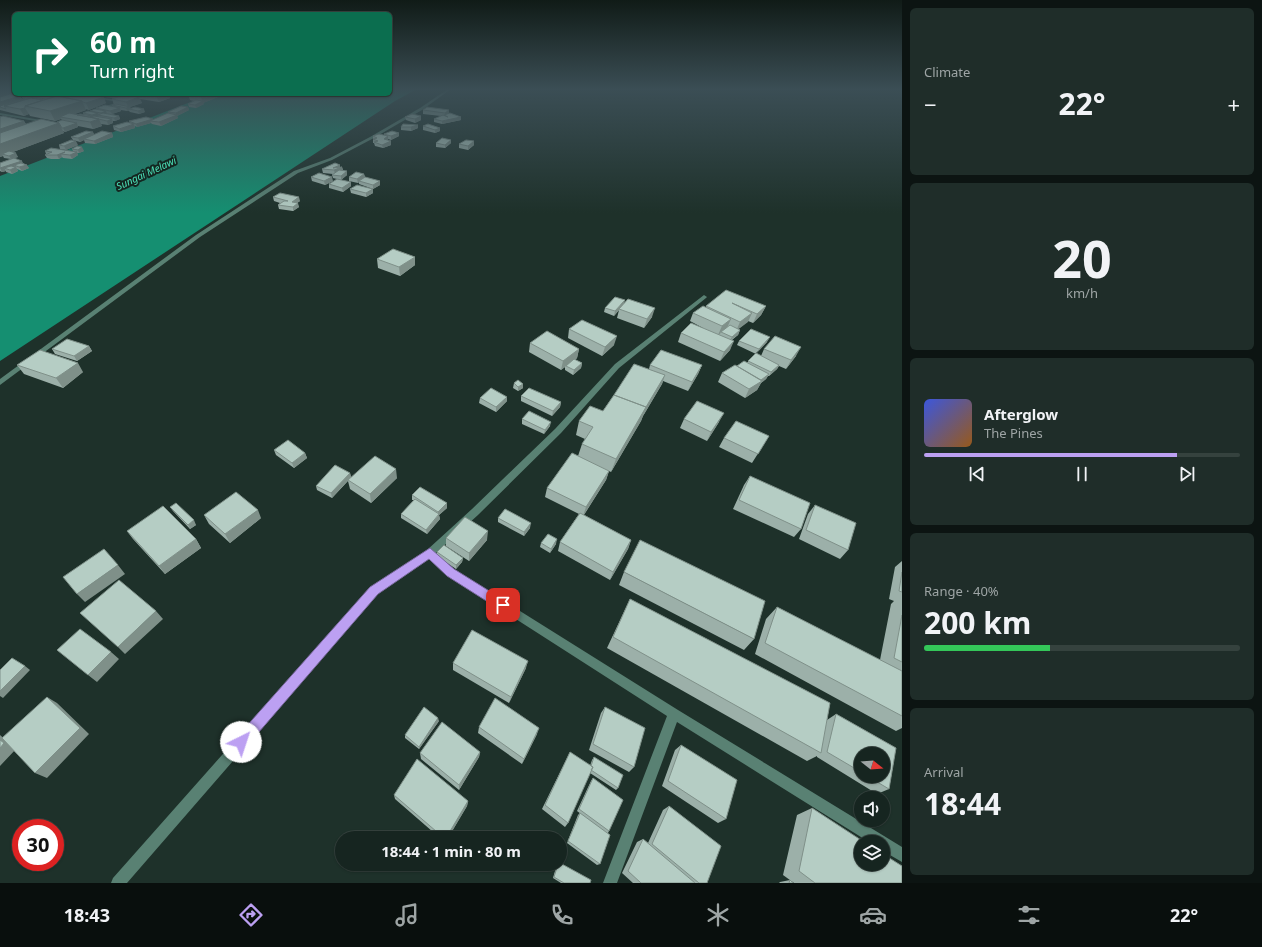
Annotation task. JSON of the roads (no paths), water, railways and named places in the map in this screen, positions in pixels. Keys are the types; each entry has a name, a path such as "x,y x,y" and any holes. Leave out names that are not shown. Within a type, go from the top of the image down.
{"street":[{"path":"0,384 198,236 296,172 331,159 384,130"},
{"path":"118,883 374,591 430,553 475,512 558,431 617,366 704,297"},
{"path":"430,553 450,572 674,714 869,835"},
{"path":"610,883 674,714"},
{"path":"890,848 902,855"}],"water":[{"name":"Sungai Melawi","path":"118,130 351,130 0,361 0,176"}]}
